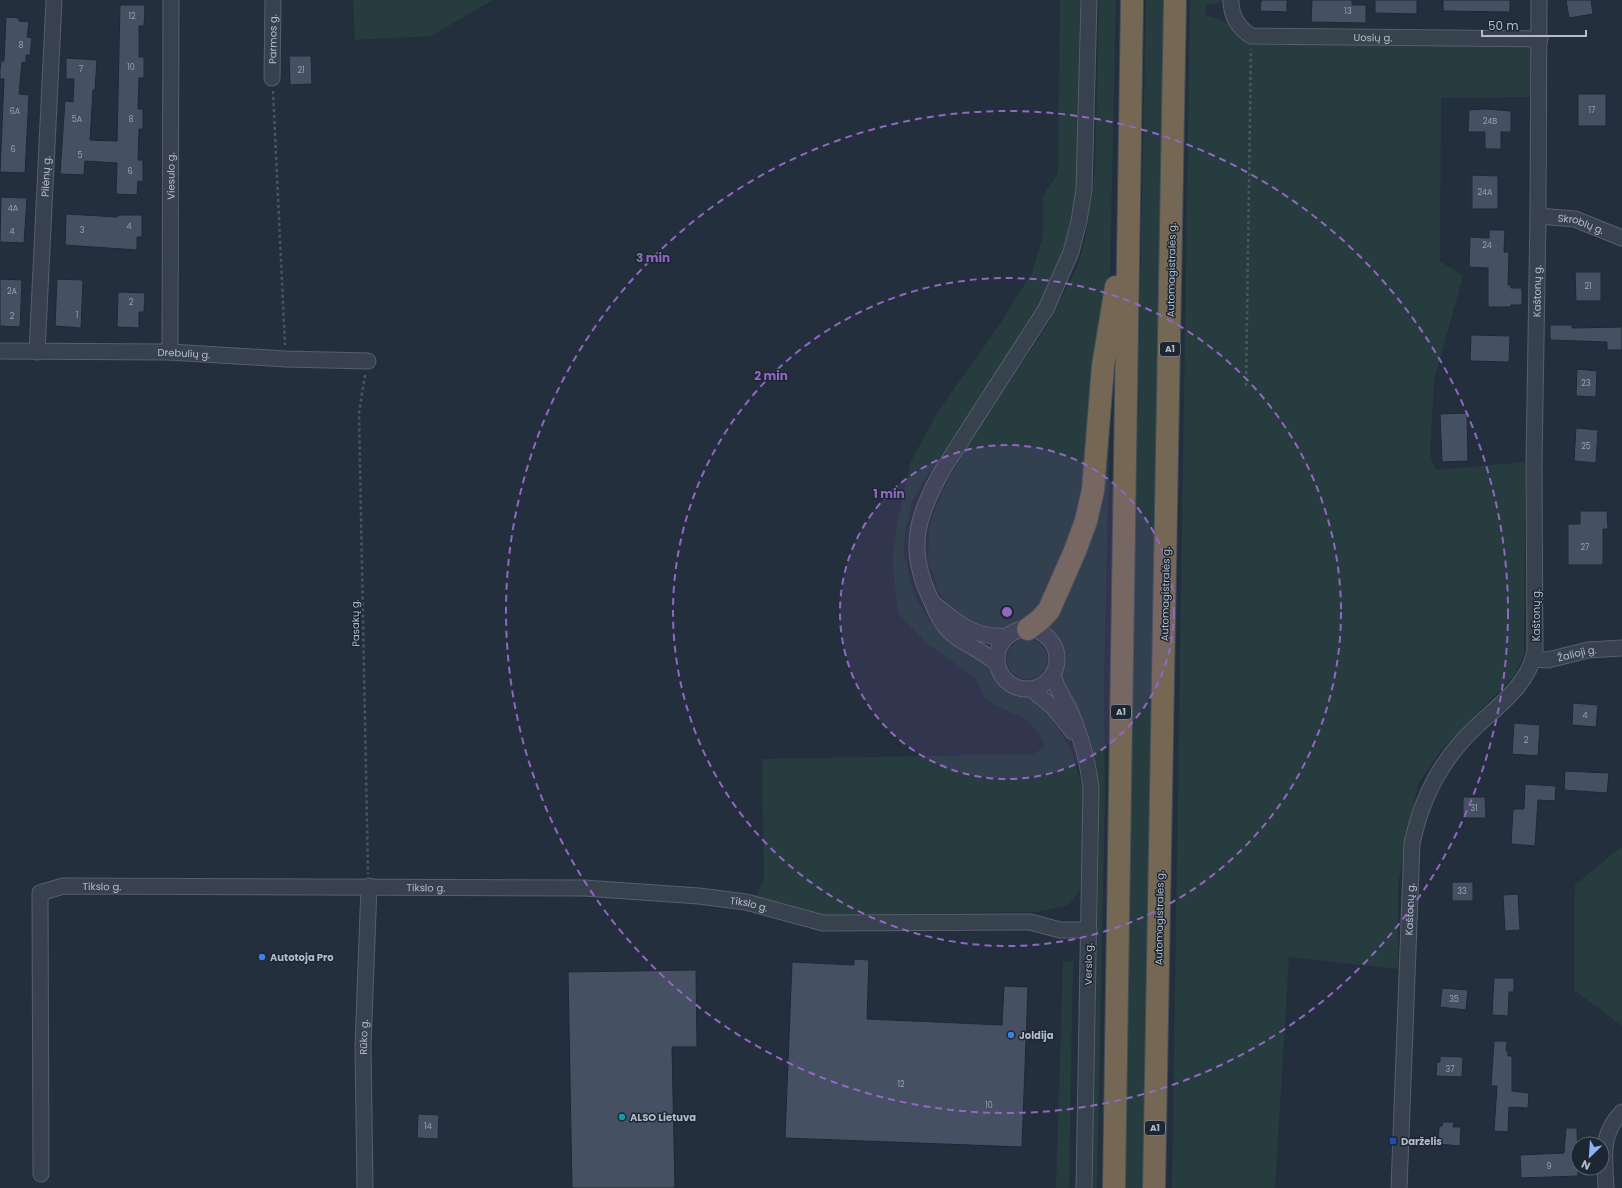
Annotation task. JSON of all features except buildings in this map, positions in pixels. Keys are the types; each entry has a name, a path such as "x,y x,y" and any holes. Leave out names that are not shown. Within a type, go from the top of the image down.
{"highway":[{"path":"1028,629 1040,620 1049,610 1075,551 1086,521 1093,490 1103,366 1115,300 1118,250 1124,0"},
{"name":"A1","path":"1114,1188 1132,0"},
{"name":"Automagistralės g.","path":"1154,1188 1175,0"},
{"path":"1156,1068 1167,1114 1166,1188"}],"street":[{"name":"Pilėnų g.","path":"37,352 54,0"},
{"name":"Viesulo g.","path":"170,352 171,0"},
{"name":"Parmos g.","path":"272,78 273,0"},
{"path":"997,663 987,655 956,638 944,627 938,617 920,573 916,555 917,535 922,513 931,490 1046,309 1071,252 1079,221 1086,157 1089,0"},
{"path":"1231,0 1231,10 1238,27 1251,36"},
{"name":"Kaštonų g.","path":"1399,1188 1412,844 1417,820 1424,798 1446,760 1463,739 1523,681 1534,659 1537,636 1534,464 1540,39 1539,0"},
{"name":"Uosių g.","path":"1251,36 1540,39"},
{"name":"Skroblų g.","path":"1538,216 1574,219 1622,238"},
{"name":"Drebulių g.","path":"0,351 170,352 286,359 368,361"},
{"path":"932,602 968,628 992,637 1007,636 1020,629 1028,629 1041,633 1051,641 1057,659 1053,673 1045,682 1031,688 1020,688 1011,685 1004,679 997,663 998,648 1007,636"},
{"name":"Žalioji g.","path":"1534,659 1548,660 1588,650 1622,648"},
{"name":"Verslo g.","path":"1053,673 1057,689 1067,704 1075,722 1089,768 1091,788 1084,1188"},
{"name":"Verslo g.","path":"1031,688 1053,707 1080,742"},
{"name":"Tikslo g.","path":"41,1174 40,893 63,886 584,888 699,896 746,902 823,923 1030,922 1060,930 1089,930"},
{"name":"Rūko g.","path":"365,1188 363,1046 368,886"},
{"path":"1597,1188 1606,1188 1605,1140 1612,1124 1622,1112"}],"path":[{"path":"1246,386 1251,36"},
{"path":"272,78 286,359"},
{"name":"Pasakų g.","path":"368,361 359,413 368,886"}],"green space":[{"path":"353,0 493,0 431,36 355,40"},
{"path":"1060,0 1080,0 1080,135 1074,203 1067,236 1057,267 1045,295 1037,309 923,482 912,502 905,532 904,554 914,594 929,621 948,641 986,664 997,682 1008,691 1034,701 1048,712 1072,752 1084,794 1080,890 1070,903 1065,906 1036,912 817,915 756,896 764,880 762,759 1033,754 1044,747 1039,733 1025,719 997,706 984,697 976,679 926,643 898,613 892,562 898,519 911,461 939,410 998,327 1032,272 1043,236 1043,196 1058,173"},
{"path":"1099,0 1116,0 1110,272 1085,501 1044,606 1019,625 992,631 962,619 949,606 939,592 928,560 929,529 936,506 948,480 972,439 1048,324 1078,265 1086,235 1095,171"},
{"path":"1146,0 1165,0 1145,1188 1122,1188"},
{"path":"1190,0 1225,0 1217,4 1206,5 1205,15 1220,19 1255,42 1530,46 1530,97 1441,98 1440,261 1463,276 1434,380 1430,455 1436,470 1525,462 1524,655 1514,676 1443,747 1418,784 1398,883 1398,969 1289,957 1275,1188 1172,1188"},
{"path":"1111,364 1104,685 1105,795 1097,1188 1092,1188 1099,841 1097,774 1087,728 1061,681 1062,649 1058,639 1046,627 1070,579"},
{"path":"1027,639 1041,645 1047,659 1041,673 1027,679 1013,673 1007,659 1013,645"},
{"path":"1620,848 1622,848 1622,1026 1574,990 1575,885"},
{"path":"1073,961 1069,1188 1056,1188 1063,962"}],"place":[{"name":"Autotoja Pro","path":"262,957"},
{"name":"Joldija","path":"1011,1035"},
{"name":"ALSO Lietuva","path":"622,1117"},
{"name":"Darželis","path":"1393,1141"}]}
